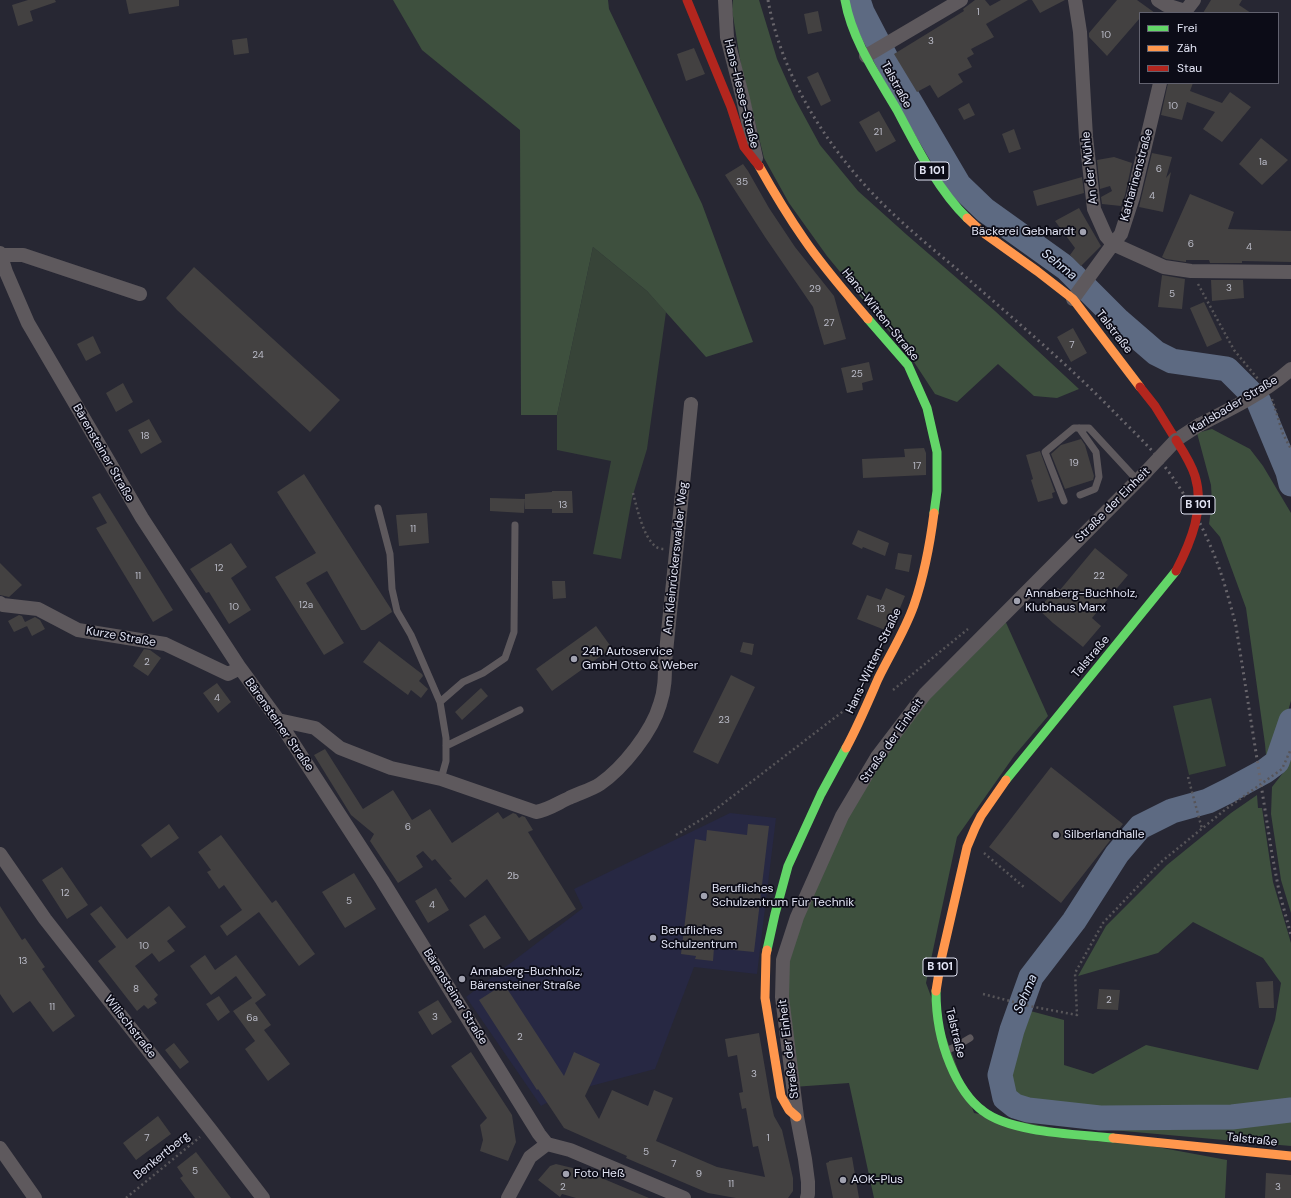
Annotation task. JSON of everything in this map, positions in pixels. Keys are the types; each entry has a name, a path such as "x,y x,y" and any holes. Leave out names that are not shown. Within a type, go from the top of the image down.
{"main road":[{"name":"Hans-Witten-Straße","path":"687,0 732,107 744,147 758,165 779,202 805,241 849,297 908,365 927,408 937,452 937,491 932,529 924,570 914,604 899,640 876,684 854,733 821,794 788,866 774,914 766,955 765,998 781,1096 789,1110 797,1117"},
{"name":"Talstraße","path":"844,0 856,37 870,54 925,161 944,190 961,212 982,231 1037,271 1076,296 1155,406 1176,440 1189,462 1195,477 1198,498 1195,525 1186,553 1176,571 1019,764 987,808 974,829 966,850 939,968 936,990 936,1009 945,1050 950,1065 960,1082 980,1109 994,1118 1010,1124 1029,1129 1291,1156"}],"street":[{"name":"Hans-Hesse-Straße","path":"725,0 727,37 758,165"},
{"path":"870,54 961,0"},
{"name":"An der Mühle","path":"1076,0 1080,32 1086,137 1094,209 1106,236 1113,244"},
{"path":"1158,0 1166,5 1183,8 1194,0"},
{"name":"Katharinenstraße","path":"1076,296 1121,234 1133,197 1160,84"},
{"path":"1113,244 1164,267 1191,271 1291,272"},
{"name":"Bärensteiner Straße","path":"140,294 23,255 0,254 6,272 28,323 142,518 240,668 278,720 382,880 539,1134 547,1144"},
{"name":"Karlsbader Straße","path":"1176,440 1199,424 1259,393 1291,369"},
{"name":"Am Kleinrückerswalder Weg","path":"278,720 315,728 340,748 391,768 441,779 536,812 545,811 566,799 599,784 625,763 647,731 660,705 665,684 665,662 691,404"},
{"name":"Straße der Einheit","path":"807,1198 808,1182 797,1117 782,997 784,960 797,917 842,816 877,757 925,694 1176,440"},
{"name":"Kurze Straße","path":"0,603 3,605 38,609 78,630 164,644 228,674 240,668"},
{"name":"Wilischstraße","path":"0,854 45,919 263,1198"},
{"path":"508,1198 530,1157 547,1144 570,1150 684,1198"},
{"path":"0,1148 34,1198"}],"lane":[{"path":"1064,501 1045,452 1074,428 1089,428 1141,477"},
{"path":"1079,428 1096,452 1099,477 1095,489 1080,495"},
{"path":"378,508 390,554 392,589 398,610 411,635 440,702 446,746 446,761 441,779"},
{"path":"440,702 463,682 484,673 505,658 514,632 515,525"},
{"path":"446,746 520,710"},
{"path":"945,1050 955,1047 970,1038"}],"path":[{"path":"1191,271 1234,350 1262,384"},
{"path":"1271,396 1283,434 1291,449"},
{"path":"633,493 638,514 647,535 655,547 676,550"},
{"path":"888,694 973,626"},
{"path":"676,835 707,816 846,710"},
{"path":"983,994 1029,1006 1077,1014 1075,973 1104,923 1161,862 1226,809 1282,769 1291,749"},
{"path":"1188,777 1202,829"},
{"path":"984,853 1025,888"},
{"name":"Benkertberg","path":"126,1198 210,1129"}],"shaded area":[{"name":"Berufliches Schulzentrum","path":"730,813 776,818 757,974 694,967 655,1069 587,1087 584,1083 541,1106 466,997 583,908 574,889"}],"green space":[{"path":"393,0 608,0 609,9 702,204 753,342 706,357 647,291 593,247 557,415 521,415 520,130 422,50"},
{"path":"733,0 759,0 777,59 795,99 820,145 858,191 995,311 1079,389 1057,398 1034,396 998,364 957,402 935,394 912,359 827,256 789,203 764,158 741,65 732,10"},
{"path":"593,247 647,291 666,312 647,449 632,498 621,559 593,554 611,461 557,450 557,415"},
{"path":"1212,429 1250,449 1263,466 1291,513 1291,701 1273,760 1267,766 1246,608 1220,537 1209,524 1212,502 1211,485 1197,433"},
{"path":"1003,616 1048,716 1014,756 957,837 926,983 974,1113 1227,1160 1225,1198 874,1198 849,1083 793,1087 782,997 797,917 877,757"},
{"path":"1211,698 1226,766 1189,775 1173,706"},
{"path":"1291,759 1291,913 1281,880 1271,814 1272,787 1286,769"},
{"path":"1257,795 1258,808 1262,808 1273,882 1291,943 1291,1146 1090,1128 1027,1118 1018,1112 1012,1100 1000,1085 1023,1009 1064,1020 1064,1065 1093,1074 1146,1045 1258,1070 1275,1020 1281,983 1263,958 1193,922 1158,953 1078,976 1106,926 1167,865 1231,813"}],"building":[{"path":"28,0 55,0 56,2 30,11 33,21 18,26 12,5"},
{"path":"126,0 179,0 179,6 129,14"},
{"path":"975,0 985,0 990,6 1001,0 1028,0 986,24 994,37 971,49 974,54 967,58 972,67 958,74 963,82 938,98 930,85 917,92 894,54 964,11 963,9"},
{"path":"1032,0 1065,0 1040,13"},
{"path":"1117,0 1137,0 1154,12 1139,12 1139,19 1107,56 1089,37 1089,33"},
{"path":"1211,0 1242,0 1239,5 1250,12 1204,12"},
{"path":"818,11 822,31 808,34 804,14"},
{"path":"247,38 249,53 234,55 232,40"},
{"path":"694,48 705,74 686,81 677,54"},
{"path":"818,72 831,101 821,106 807,77"},
{"path":"1168,84 1193,84 1190,91 1222,103 1230,92 1251,107 1222,142 1203,129 1215,112 1187,102 1182,120 1161,115"},
{"path":"969,103 975,115 964,120 958,109"},
{"path":"879,111 896,141 876,152 859,122"},
{"path":"1014,129 1021,149 1009,153 1002,134"},
{"path":"1261,138 1288,160 1262,185 1239,164"},
{"path":"1152,153 1172,157 1166,178 1171,172 1163,212 1139,207"},
{"path":"1114,157 1132,163 1121,206 1102,204 1101,197 1112,191 1110,186 1100,189 1097,160"},
{"path":"743,164 769,208 795,247 834,296 846,339 824,345 813,307 725,175"},
{"path":"1082,177 1084,193 1037,206 1033,191"},
{"path":"1190,194 1234,212 1228,229 1291,231 1291,262 1242,261 1242,263 1210,263 1209,260 1186,260 1186,262 1162,257"},
{"path":"1079,208 1101,246 1081,266 1070,255 1075,248 1055,221"},
{"path":"194,267 340,400 310,432 177,310 166,298"},
{"path":"1162,275 1185,279 1182,309 1158,307"},
{"path":"1211,280 1243,280 1244,298 1212,301"},
{"path":"1204,302 1222,340 1207,347 1190,308"},
{"path":"1073,328 1087,353 1071,362 1057,337"},
{"path":"93,336 101,353 86,361 77,344"},
{"path":"869,362 873,380 862,383 863,390 847,393 841,368"},
{"path":"123,383 133,402 116,412 106,393"},
{"path":"149,419 162,442 141,454 128,430"},
{"path":"1081,439 1085,445 1094,476 1093,480 1065,489 1051,454 1061,445"},
{"path":"924,448 926,453 926,475 863,478 862,459 905,457 904,449"},
{"path":"1040,451 1055,492 1052,493 1053,498 1038,502 1031,480 1033,479 1026,455"},
{"path":"304,474 392,612 365,630 361,630 327,571 306,583 344,643 324,655 275,577 316,553 277,492"},
{"path":"552,491 572,491 573,513 552,513 552,509 525,509 525,494"},
{"path":"100,493 173,610 153,622 96,528 107,523 92,497"},
{"path":"490,498 525,499 524,513 490,511"},
{"path":"427,513 429,543 399,546 396,515"},
{"path":"858,530 889,543 885,556 863,547 862,549 852,544"},
{"path":"231,543 247,567 231,578 251,610 229,624 209,592 206,593 190,569"},
{"path":"1095,548 1128,575 1092,618 1101,626 1083,647 1038,609 1058,588 1060,590"},
{"path":"898,553 912,555 909,572 895,569"},
{"path":"0,563 22,585 9,597 0,595"},
{"path":"552,581 565,581 566,598 553,599"},
{"path":"886,588 905,596 890,632 857,619 867,595 881,600"},
{"path":"19,615 22,616 25,622 35,617 40,620 45,629 32,636 27,626 14,632 8,621"},
{"name":"24h Autoservice GmbH Otto & Weber","path":"596,626 612,648 552,691 536,669"},
{"path":"379,641 422,674 423,676 419,681 428,689 421,698 411,690 408,695 363,662"},
{"path":"743,642 754,644 752,655 740,652"},
{"path":"144,649 150,650 161,658 148,676 133,666"},
{"path":"731,675 755,687 718,764 693,752"},
{"path":"217,683 231,702 218,713 203,693"},
{"path":"481,688 488,696 462,720 455,712"},
{"path":"325,749 363,809 393,790 412,820 430,809 452,843 498,812 503,819 513,813 519,818 522,816 525,817 533,830 528,832 576,909 529,941 487,879 465,898 449,880 452,879 435,859 432,861 423,851 416,856 423,867 398,883 370,841 374,834 351,815 314,755"},
{"name":"Silberlandhalle","path":"1051,767 1123,824 1061,903 989,847"},
{"path":"169,824 179,838 151,858 141,845"},
{"name":"Berufliches Schulzentrum Für Technik","path":"748,824 769,826 754,952 714,948 713,961 695,959 696,956 681,954 695,839 706,841 707,830 747,835"},
{"path":"221,835 272,903 276,900 315,954 299,966 259,912 227,936 220,926 242,910 224,885 219,889 207,872 211,870 198,852"},
{"path":"62,867 88,905 67,919 42,880"},
{"path":"354,873 376,909 345,928 322,892"},
{"path":"436,888 449,910 428,923 415,901"},
{"path":"0,906 22,940 25,938 45,967 42,969 75,1016 53,1032 30,1001 13,1013 0,994"},
{"path":"101,906 127,939 169,906 186,927 167,941 175,951 159,962 152,953 135,966 158,995 154,999 157,1003 148,1009 144,1005 137,1011 98,961 116,947 90,914"},
{"path":"485,915 501,938 484,949 469,925"},
{"path":"205,955 215,970 236,955 266,995 255,1003 271,1025 264,1030 290,1064 268,1081 245,1049 255,1041 233,1011 252,998 236,976 211,995 190,966"},
{"path":"1273,981 1274,1008 1259,1008 1256,982"},
{"path":"504,984 564,1076 574,1052 600,1064 585,1096 599,1119 612,1090 648,1106 654,1090 673,1098 656,1141 717,1167 765,1177 758,1146 753,1147 746,1108 742,1109 739,1093 743,1092 737,1055 728,1057 725,1039 759,1033 774,1116 782,1130 793,1178 793,1191 788,1198 736,1198 708,1193 626,1158 627,1156 564,1128 538,1089 537,1090 479,1000"},
{"path":"1099,989 1120,990 1118,1010 1097,1009"},
{"path":"219,996 230,1012 218,1021 206,1004"},
{"path":"438,1000 452,1022 432,1035 418,1012"},
{"path":"174,1043 189,1062 180,1069 165,1050"},
{"path":"471,1052 512,1115 516,1142 508,1161 480,1151 483,1140 480,1125 487,1118 451,1066"},
{"path":"158,1116 171,1134 136,1160 123,1143"},
{"path":"196,1152 231,1198 195,1198 180,1178 183,1176 177,1167"},
{"name":"AOK-Plus","path":"852,1157 859,1198 833,1198 826,1163 829,1161"},
{"path":"556,1164 585,1171 649,1198 576,1198 562,1194 560,1197 538,1180 550,1166"},
{"path":"1266,1173 1291,1175 1291,1198 1265,1198"}],"waterway":[{"name":"Sehma","path":"858,0 862,12 899,83 959,185 985,210 1066,268 1119,321 1156,353 1172,361 1227,369 1258,400 1288,472 1291,484"},
{"name":"Sehma","path":"1291,721 1277,762 1265,771 1208,801 1172,811 1140,827 1117,854 1074,921 1031,977 1012,1030 1000,1075 1005,1098 1015,1106 1028,1110 1100,1118 1232,1117 1291,1110"}],"railway":[{"path":"768,0 774,27 794,80 821,129 855,174 904,224 1080,378 1157,457 1178,485 1192,508 1210,545 1218,566 1236,626 1272,854 1279,891 1291,935"}],"traffic: fast":[{"path":"845,0 853,29 866,57 937,181 956,207 967,218"},
{"path":"868,319 908,365 927,408 937,452 937,491 934,513"},
{"path":"1006,780 1176,571"},
{"path":"767,950 788,866 821,794 846,748"},
{"path":"936,991 939,1028 947,1055 960,1083 968,1096 978,1107 995,1118 1010,1124 1027,1128 1063,1134 1113,1138"}],"traffic: slow":[{"path":"759,166 786,212 811,249 868,319"},
{"path":"967,218 981,231 1073,299 1140,387"},
{"path":"846,748 914,605 921,583 931,536 934,513"},
{"path":"936,991 941,960 967,847 981,816 1006,780"},
{"path":"767,950 765,998 781,1096 789,1110 797,1117"},
{"path":"1113,1138 1291,1156"}],"traffic: jam":[{"path":"687,0 731,107 744,147 759,166"},
{"path":"1140,387 1155,406 1176,440"},
{"path":"1176,440 1187,457 1198,488 1195,525 1187,548 1176,571"}],"place":[{"name":"Bäckerei Gebhardt","path":"1083,232"},
{"name":"Annaberg-Buchholz, Klubhaus Marx","path":"1017,601"},
{"name":"24h Autoservice GmbH Otto & Weber","path":"574,659"},
{"name":"Silberlandhalle","path":"1056,835"},
{"name":"Berufliches Schulzentrum Für Technik","path":"704,896"},
{"name":"Berufliches Schulzentrum","path":"653,938"},
{"name":"Annaberg-Buchholz, Bärensteiner Straße","path":"462,979"},
{"name":"Foto Heß","path":"566,1174"},
{"name":"AOK-Plus","path":"843,1180"}]}
